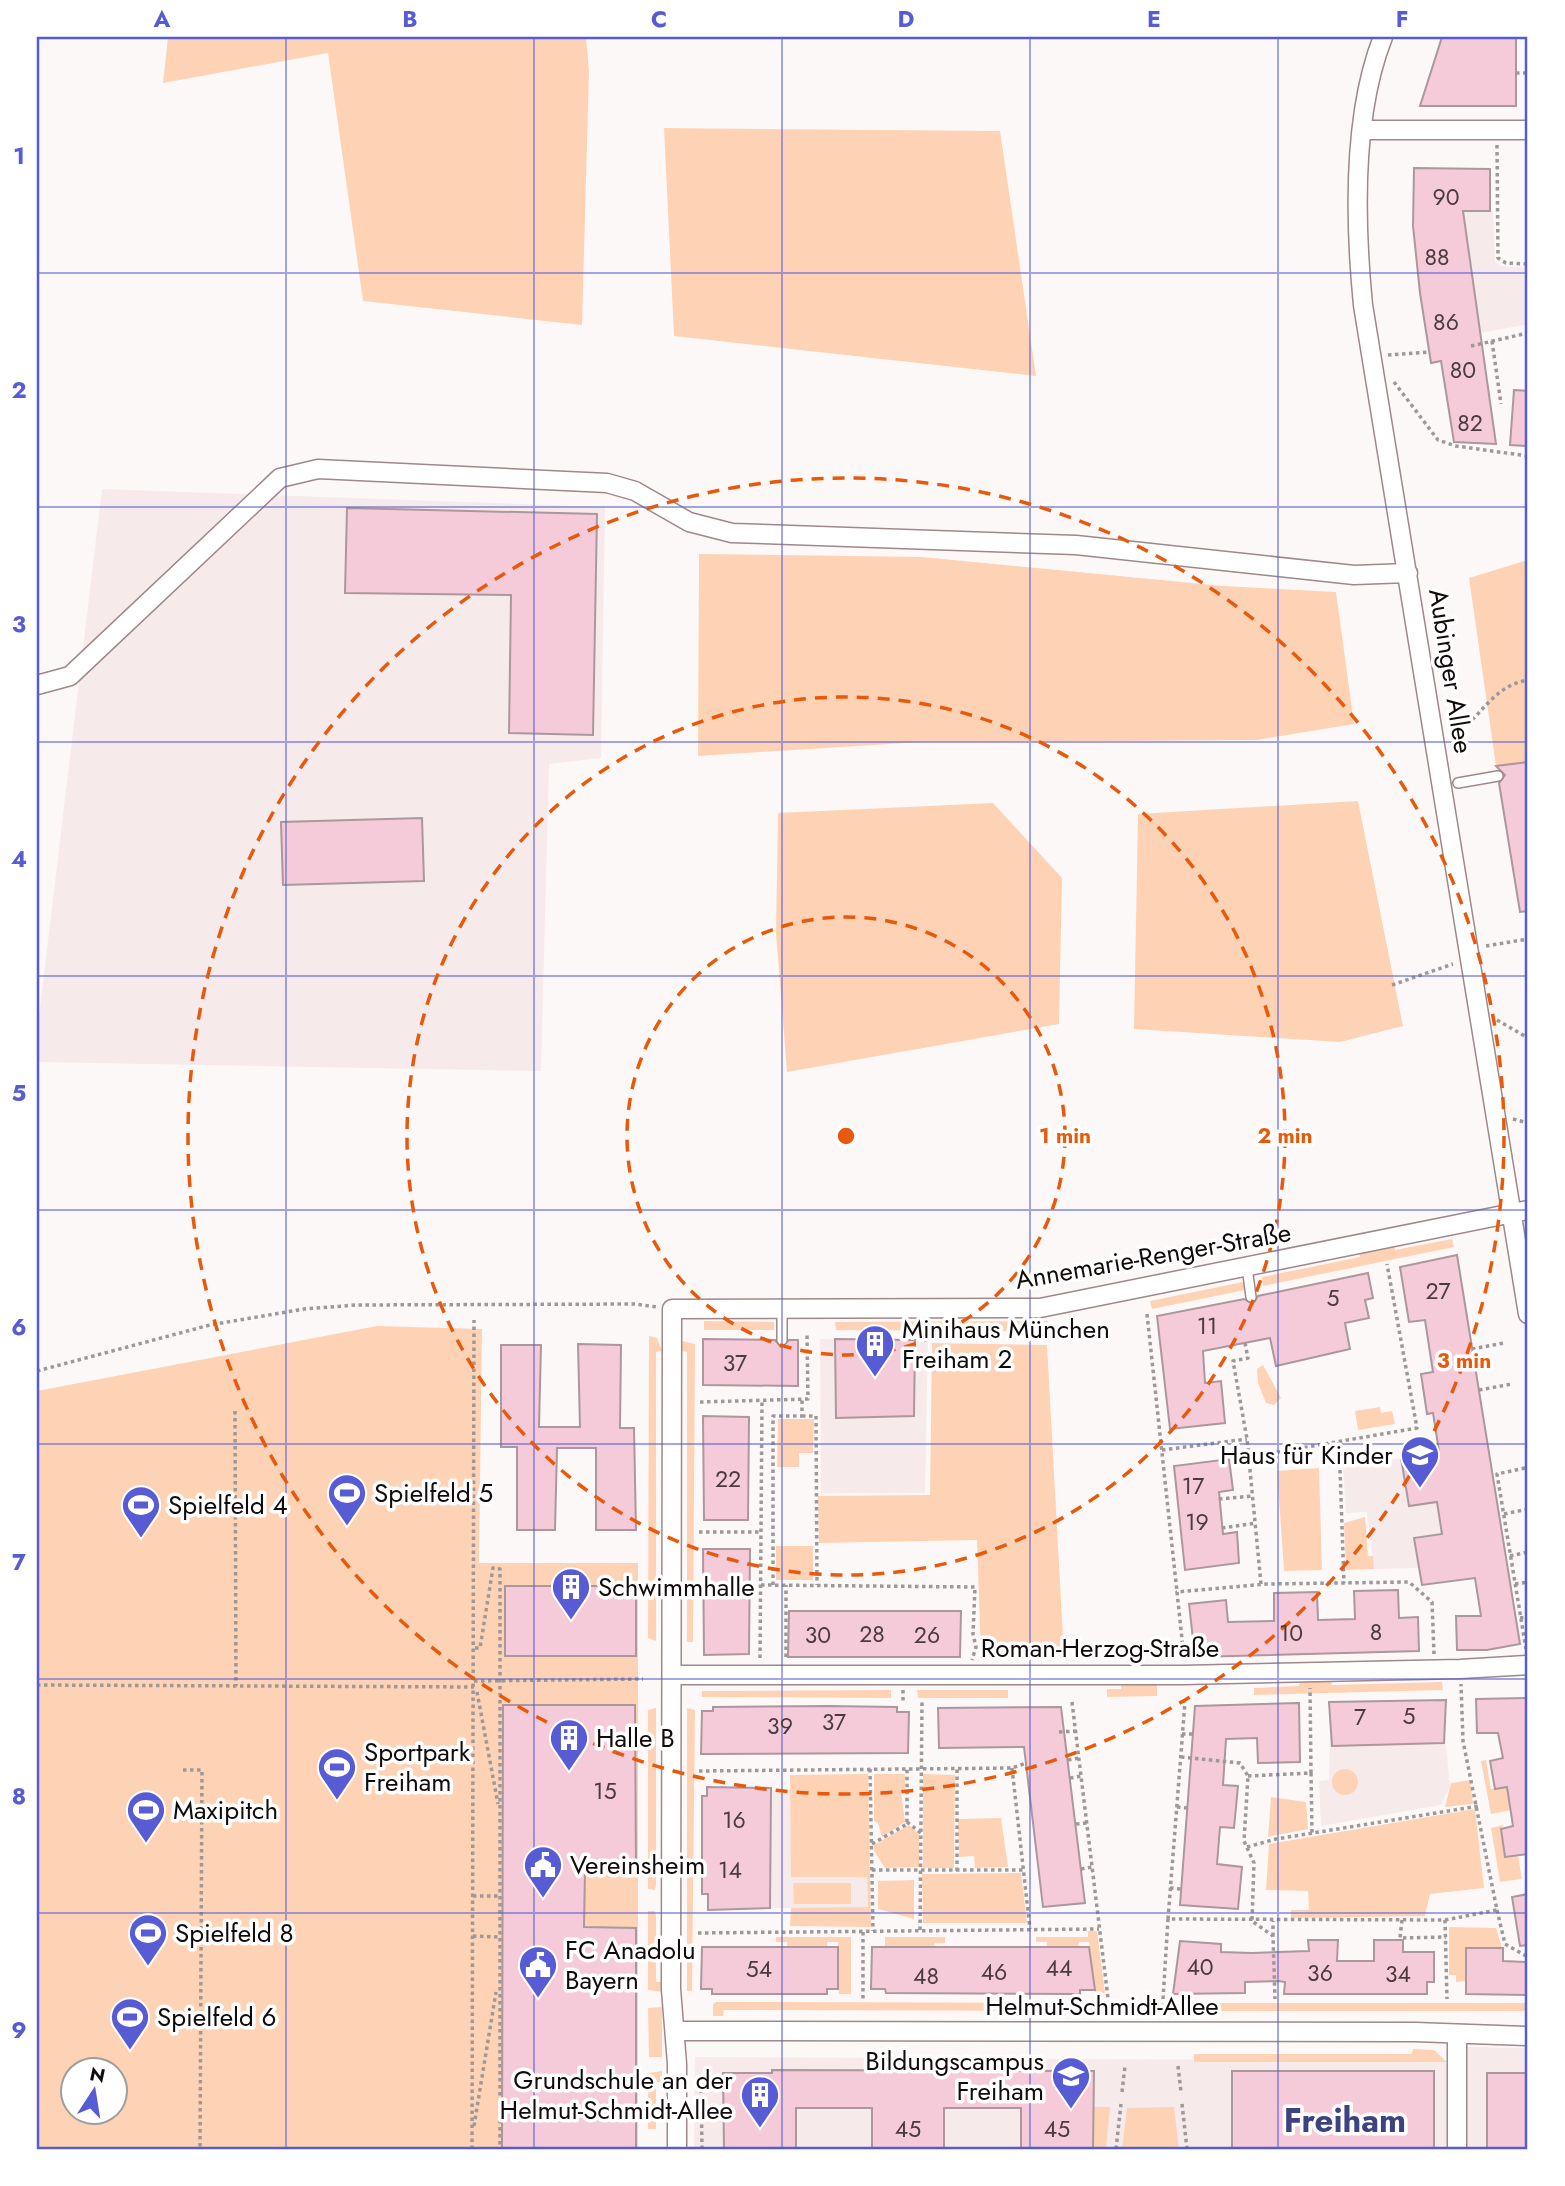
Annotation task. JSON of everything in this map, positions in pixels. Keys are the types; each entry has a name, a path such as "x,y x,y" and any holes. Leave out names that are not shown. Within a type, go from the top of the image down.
{"street":[{"name":"Aubinger Allee","path":"1383,37 1376,53 1362,130 1356,228 1363,305 1436,742 1478,953 1520,1212 1528,1314"},
{"path":"1362,130 1528,130"},
{"path":"37,685 70,676 280,478 318,469 607,483 635,491 689,522 732,533 1062,544 1354,575 1408,573"},
{"name":"Annemarie-Renger-Straße","path":"672,1309 1040,1308 1520,1212"},
{"path":"672,1309 671,1989 675,2031 677,2149"},
{"name":"Roman-Herzog-Straße","path":"672,1675 1461,1670 1527,1657"},
{"name":"Helmut-Schmidt-Allee","path":"675,2031 1528,2036"},
{"path":"1457,2034 1457,2149"}],"lane":[{"path":"1458,783 1498,776"},
{"path":"1247,1267 1251,1297"},
{"path":"782,1309 782,1340"}],"path":[{"path":"1516,74 1528,73"},
{"path":"1497,130 1497,255 1502,262 1528,264"},
{"path":"1471,346 1528,333"},
{"path":"1492,341 1501,404"},
{"path":"1388,355 1430,352"},
{"path":"1377,384 1393,379 1438,440 1456,446 1528,456"},
{"path":"1436,742 1461,732 1505,687 1528,680"},
{"path":"1392,985 1478,953 1528,939"},
{"path":"1495,1018 1528,1038"},
{"path":"1511,1119 1528,1123"},
{"path":"1248,1457 1417,1428 1387,1264"},
{"path":"37,1371 210,1325 304,1309 356,1306 622,1304 672,1309"},
{"path":"1147,1314 1184,1662"},
{"path":"472,2149 474,1320"},
{"path":"700,1402 808,1399 807,1334"},
{"path":"881,1334 881,1340"},
{"path":"1245,1343 1248,1358 1233,1361 1247,1439 1261,1584"},
{"path":"1472,1349 1504,1343"},
{"path":"1479,1390 1512,1384"},
{"path":"802,1399 802,1416"},
{"path":"760,1676 762,1401"},
{"path":"235,1411 236,1686"},
{"path":"773,1586 773,1416 816,1416 817,1586"},
{"path":"1162,1450 1247,1439"},
{"path":"1339,1442 1343,1583"},
{"path":"761,1449 773,1449"},
{"path":"1525,1468 1495,1475 1504,1514 1527,1657"},
{"path":"761,1491 773,1490"},
{"path":"1219,1499 1253,1496"},
{"path":"1504,1514 1528,1510"},
{"path":"1222,1528 1255,1523"},
{"path":"699,1532 761,1532"},
{"path":"1510,1556 1528,1552"},
{"path":"475,1648 480,1648 493,1568 500,1569 500,2149"},
{"path":"1177,1592 1261,1584 1409,1582 1432,1602 1435,1670"},
{"path":"1515,1584 1528,1582"},
{"path":"761,1585 975,1587 972,1634 976,1647 972,1662"},
{"path":"786,1586 786,1662"},
{"path":"1520,1618 1528,1617"},
{"path":"1461,1670 1463,1741 1479,1805 1497,1910 1505,1944 1528,1957"},
{"path":"1310,1673 1312,1833"},
{"path":"474,1680 643,1679"},
{"path":"474,1680 499,1814"},
{"path":"37,1685 474,1687"},
{"path":"920,1930 922,1702"},
{"path":"1072,1702 1108,1998"},
{"path":"1163,1999 1185,1702"},
{"path":"1059,1732 1076,1731"},
{"path":"1182,1734 1193,1734"},
{"path":"1181,1757 1240,1763 1248,1776 1244,1842 1254,1863 1252,1921"},
{"path":"1068,1760 1079,1758"},
{"path":"699,1771 1012,1768 1026,1763"},
{"path":"957,1768 957,1871"},
{"path":"1012,1768 1030,1930"},
{"path":"870,1769 873,1931"},
{"path":"907,1769 907,1822"},
{"path":"183,1770 202,1770 200,2149"},
{"path":"1248,1776 1311,1773"},
{"path":"1070,1778 1082,1776"},
{"path":"1247,1847 1312,1833 1479,1805"},
{"path":"1177,1807 1187,1808"},
{"path":"907,1822 921,1833"},
{"path":"872,1844 907,1822"},
{"path":"1076,1824 1087,1823"},
{"path":"1081,1869 1092,1867"},
{"path":"872,1870 1023,1870"},
{"path":"1170,1888 1181,1888"},
{"path":"473,1896 499,1896"},
{"path":"1168,1919 1445,1920 1497,1910"},
{"path":"1402,1920 1400,1938 1446,1937"},
{"path":"1445,1920 1447,1999"},
{"path":"1252,1921 1273,1936"},
{"path":"1273,1921 1275,1999"},
{"path":"698,1933 1099,1929"},
{"path":"863,1932 863,1999"},
{"path":"473,1936 499,1937"},
{"path":"472,2136 499,1980"},
{"path":"1122,2092 1125,2066"},
{"path":"1178,2066 1181,2092"},
{"path":"702,2149 701,2080 715,2080"},
{"path":"1116,2149 1121,2104"},
{"path":"1182,2104 1187,2149"}],"shaded area":[{"path":"168,37 586,37 589,71 582,325 363,301 328,53 163,83"},
{"path":"664,128 1000,131 1036,376 674,336"},
{"path":"1454,210 1493,211 1495,262 1502,266 1528,268 1528,324 1481,333 1481,337 1429,345 1413,226 1453,224"},
{"path":"102,489 605,507 601,758 549,764 541,1071 37,1062 37,1033"},
{"path":"699,554 922,557 1223,586 1336,592 1354,724 1257,740 920,742 698,756"},
{"path":"1528,560 1528,762 1496,766 1469,578"},
{"path":"1358,801 1403,1026 1340,1042 1134,1029 1138,814"},
{"path":"993,803 1062,878 1059,1024 787,1072 776,933 778,813"},
{"path":"1452,1239 1454,1247 1263,1286 1262,1277 1360,1257 1360,1251 1394,1245 1395,1250"},
{"path":"1243,1282 1245,1290 1152,1309 1150,1301"},
{"path":"704,1321 774,1322 774,1330 704,1330"},
{"path":"1048,1321 1050,1330 1040,1331 836,1330 835,1322"},
{"name":"Sportpark Freiham","path":"377,1326 482,1329 479,1563 638,1563 638,2149 37,2149 37,1391"},
{"path":"649,1336 657,1338 662,1351 656,1352 656,1641 648,1638"},
{"path":"820,1339 928,1339 925,1493 821,1493"},
{"path":"682,1341 695,1344 693,1642 687,1642 687,1352 681,1351"},
{"path":"932,1343 1047,1345 1064,1656 981,1655 977,1540 819,1543 818,1496 930,1495"},
{"path":"1263,1365 1281,1398 1274,1405 1266,1403 1258,1383 1257,1369"},
{"path":"1380,1407 1381,1413 1392,1411 1395,1424 1358,1430 1355,1411"},
{"path":"778,1419 814,1419 813,1453 799,1453 799,1467 777,1467"},
{"name":"Haus für Kinder","path":"1485,1426 1508,1570 1502,1571 1478,1595 1475,1577 1419,1568 1374,1569 1367,1512 1346,1513 1343,1466 1441,1453 1452,1431"},
{"path":"1319,1468 1322,1570 1284,1571 1277,1471"},
{"path":"1365,1517 1368,1556 1373,1556 1374,1569 1346,1570 1344,1523"},
{"path":"776,1546 813,1546 813,1580 776,1580"},
{"path":"1331,1680 1332,1685 1442,1682 1443,1690 1254,1695 1254,1688 1299,1686 1300,1681"},
{"path":"1157,1681 1157,1696 1107,1697 1107,1689 1121,1689 1121,1682"},
{"path":"891,1690 891,1698 702,1697 702,1691"},
{"path":"917,1690 1008,1690 1008,1698 918,1698"},
{"path":"656,1708 655,1890 648,1889 648,1710"},
{"path":"687,1708 695,1710 692,1991 687,1991"},
{"path":"1444,1726 1450,1786 1441,1805 1321,1826 1319,1781 1329,1780 1330,1729 1333,1746 1444,1743"},
{"path":"1486,1760 1491,1789 1507,1787 1511,1810 1491,1814 1481,1761"},
{"path":"1345,1769 1354,1773 1358,1782 1354,1791 1345,1795 1336,1791 1332,1782 1336,1773"},
{"path":"868,1774 871,1927 790,1926 791,1908 868,1907 867,1877 791,1877 790,1775"},
{"path":"874,1774 905,1774 905,1792 901,1792 905,1822 882,1837 878,1823 874,1821"},
{"path":"923,1774 955,1775 954,1868 923,1868"},
{"path":"1470,1780 1473,1804 1445,1807 1451,1783"},
{"path":"771,1790 867,1790 868,1908 770,1908"},
{"path":"1271,1797 1306,1802 1308,1829 1268,1837"},
{"path":"1475,1809 1484,1888 1430,1894 1425,1916 1291,1918 1291,1910 1309,1910 1308,1891 1266,1890 1269,1844"},
{"path":"1001,1818 1008,1867 975,1868 974,1856 959,1857 958,1819"},
{"path":"909,1825 919,1834 919,1867 885,1868 874,1851 874,1845"},
{"path":"1504,1825 1501,1829 1505,1857 1518,1856 1522,1879 1500,1882 1491,1828"},
{"path":"1021,1873 1027,1923 923,1923 922,1874"},
{"path":"914,1880 914,1919 878,1909 878,1881"},
{"path":"793,1883 851,1883 851,1904 794,1904"},
{"path":"648,1911 655,1911 656,1916 656,1982 662,1982 662,1992 648,1990"},
{"path":"1449,1927 1496,1928 1502,1948 1466,1949 1466,1981 1456,1982 1456,1975 1449,1975"},
{"path":"1088,1931 1097,1931 1105,1993 1095,1994 1089,1942 1079,1942 1078,1947 1047,1947 1047,1942 1036,1942 1036,1937 1088,1937"},
{"path":"776,1937 851,1937 851,1994 839,1994 838,1942 827,1942 827,1947 787,1947 787,1942 776,1942"},
{"path":"885,1937 945,1937 945,1943 935,1943 934,1947 885,1947"},
{"path":"1122,2003 1124,2012 1078,2016 1077,2011 724,2010 723,2016 713,2016 713,2004"},
{"path":"1152,2003 1528,2003 1528,2011 1195,2011 1194,2016 1190,2016 1150,2012"},
{"path":"662,2007 662,2057 649,2057 648,2008"},
{"path":"1467,2047 1528,2048 1528,2149 1466,2149"},
{"path":"1413,2049 1434,2050 1447,2062 1194,2062 1194,2054 1412,2054"},
{"name":"Bildungscampus Freiham","path":"695,2057 1448,2061 1447,2149 694,2149"},
{"path":"662,2071 662,2082 656,2082 656,2129 648,2129 648,2073"},
{"path":"1093,2107 1110,2107 1106,2149 1093,2149"},
{"path":"1174,2107 1179,2149 1122,2149 1127,2108"}],"building":[{"path":"1442,37 1516,37 1516,106 1420,106"},
{"path":"1414,168 1490,169 1490,211 1463,211 1496,444 1454,442 1441,361 1431,363 1420,293 1413,226"},
{"path":"1514,390 1528,391 1528,446 1510,445"},
{"path":"347,508 597,514 593,735 509,733 511,595 345,593"},
{"path":"1528,762 1528,911 1520,912 1499,783 1505,775 1496,766"},
{"path":"422,818 424,881 283,885 281,822"},
{"path":"1457,1255 1520,1644 1487,1650 1457,1650 1456,1616 1481,1616 1475,1578 1422,1585 1414,1538 1442,1534 1437,1502 1409,1506 1401,1458 1439,1451 1433,1413 1427,1414 1421,1374 1433,1372 1425,1320 1409,1322 1400,1267"},
{"path":"1368,1273 1373,1298 1365,1300 1369,1318 1345,1323 1350,1349 1276,1366 1270,1338 1203,1351 1205,1383 1221,1381 1225,1423 1170,1429 1157,1316 1244,1299 1253,1304 1258,1296"},
{"path":"703,1339 775,1340 781,1347 789,1340 798,1340 798,1386 703,1385"},
{"name":"Minihaus München Freiham 2","path":"835,1339 915,1340 914,1416 836,1418"},
{"path":"578,1344 621,1345 620,1428 634,1428 636,1530 596,1530 596,1448 557,1448 555,1530 517,1530 517,1447 501,1447 501,1345 541,1345 539,1427 580,1427"},
{"path":"703,1416 749,1417 748,1520 704,1520"},
{"path":"1229,1459 1233,1490 1219,1492 1223,1534 1237,1532 1239,1563 1185,1570 1174,1466"},
{"path":"703,1549 750,1549 749,1654 704,1655"},
{"name":"Schwimmhalle","path":"505,1586 636,1586 636,1656 505,1656"},
{"path":"1398,1590 1399,1618 1418,1617 1419,1651 1195,1657 1189,1604 1226,1600 1228,1622 1274,1621 1274,1593 1317,1592 1318,1620 1355,1619 1354,1591"},
{"path":"789,1611 961,1611 960,1657 788,1657"},
{"path":"1528,1698 1528,1854 1505,1857 1501,1829 1513,1826 1507,1787 1495,1789 1490,1761 1503,1758 1498,1733 1477,1733 1476,1699"},
{"path":"1446,1700 1444,1743 1332,1746 1329,1702"},
{"path":"1299,1703 1300,1762 1258,1763 1257,1738 1226,1739 1223,1785 1238,1786 1234,1828 1220,1827 1217,1864 1242,1867 1238,1909 1180,1905 1195,1706"},
{"path":"503,1705 635,1705 636,1870 585,1870 584,1927 636,1928 636,2148 502,2148"},
{"path":"713,1707 897,1707 897,1712 909,1712 908,1753 701,1754 702,1711 713,1711"},
{"path":"1061,1707 1085,1903 1043,1907 1024,1747 939,1748 938,1708"},
{"path":"707,1787 771,1788 770,1908 708,1910 708,1894 702,1894 702,1796 707,1796"},
{"path":"1528,1894 1528,1945 1520,1946 1512,1897"},
{"path":"1308,1940 1338,1940 1337,1961 1374,1961 1374,1940 1403,1940 1403,1952 1434,1952 1434,1982 1427,1982 1427,1994 1284,1994 1285,1982 1278,1981 1245,1982 1245,1993 1173,1994 1180,1941 1221,1944 1221,1952 1252,1953 1309,1951"},
{"path":"702,1947 838,1947 838,1989 827,1989 827,1994 712,1994 712,1989 701,1989"},
{"path":"872,1947 1089,1947 1095,1990 1080,1990 1080,1994 886,1993 885,1989 871,1989"},
{"path":"1466,1948 1503,1948 1503,1961 1528,1962 1528,1995 1466,1994"},
{"path":"772,2070 1094,2071 1093,2149 1021,2149 1021,2108 944,2108 944,2149 872,2149 872,2108 796,2108 796,2149 724,2149 723,2073 772,2073"},
{"path":"1232,2071 1434,2071 1434,2149 1232,2149"},
{"path":"1487,2073 1528,2073 1528,2149 1487,2149"}],"place":[{"name":"Minihaus München Freiham 2","path":"875,1378"},
{"name":"Haus für Kinder","path":"1420,1489"},
{"name":"Spielfeld 5","path":"347,1527"},
{"name":"Spielfeld 4","path":"141,1539"},
{"name":"Schwimmhalle","path":"571,1621"},
{"name":"Halle B","path":"569,1772"},
{"name":"Sportpark Freiham","path":"337,1801"},
{"name":"Maxipitch","path":"146,1844"},
{"name":"Vereinsheim","path":"543,1899"},
{"name":"Spielfeld 8","path":"148,1967"},
{"name":"FC Anadolu Bayern","path":"538,1999"},
{"name":"Spielfeld 6","path":"130,2051"},
{"name":"Bildungscampus Freiham","path":"1071,2110"},
{"name":"Grundschule an der Helmut-Schmidt-Allee","path":"760,2129"}],"district":[{"name":"Freiham","path":"1345,2120"}]}
